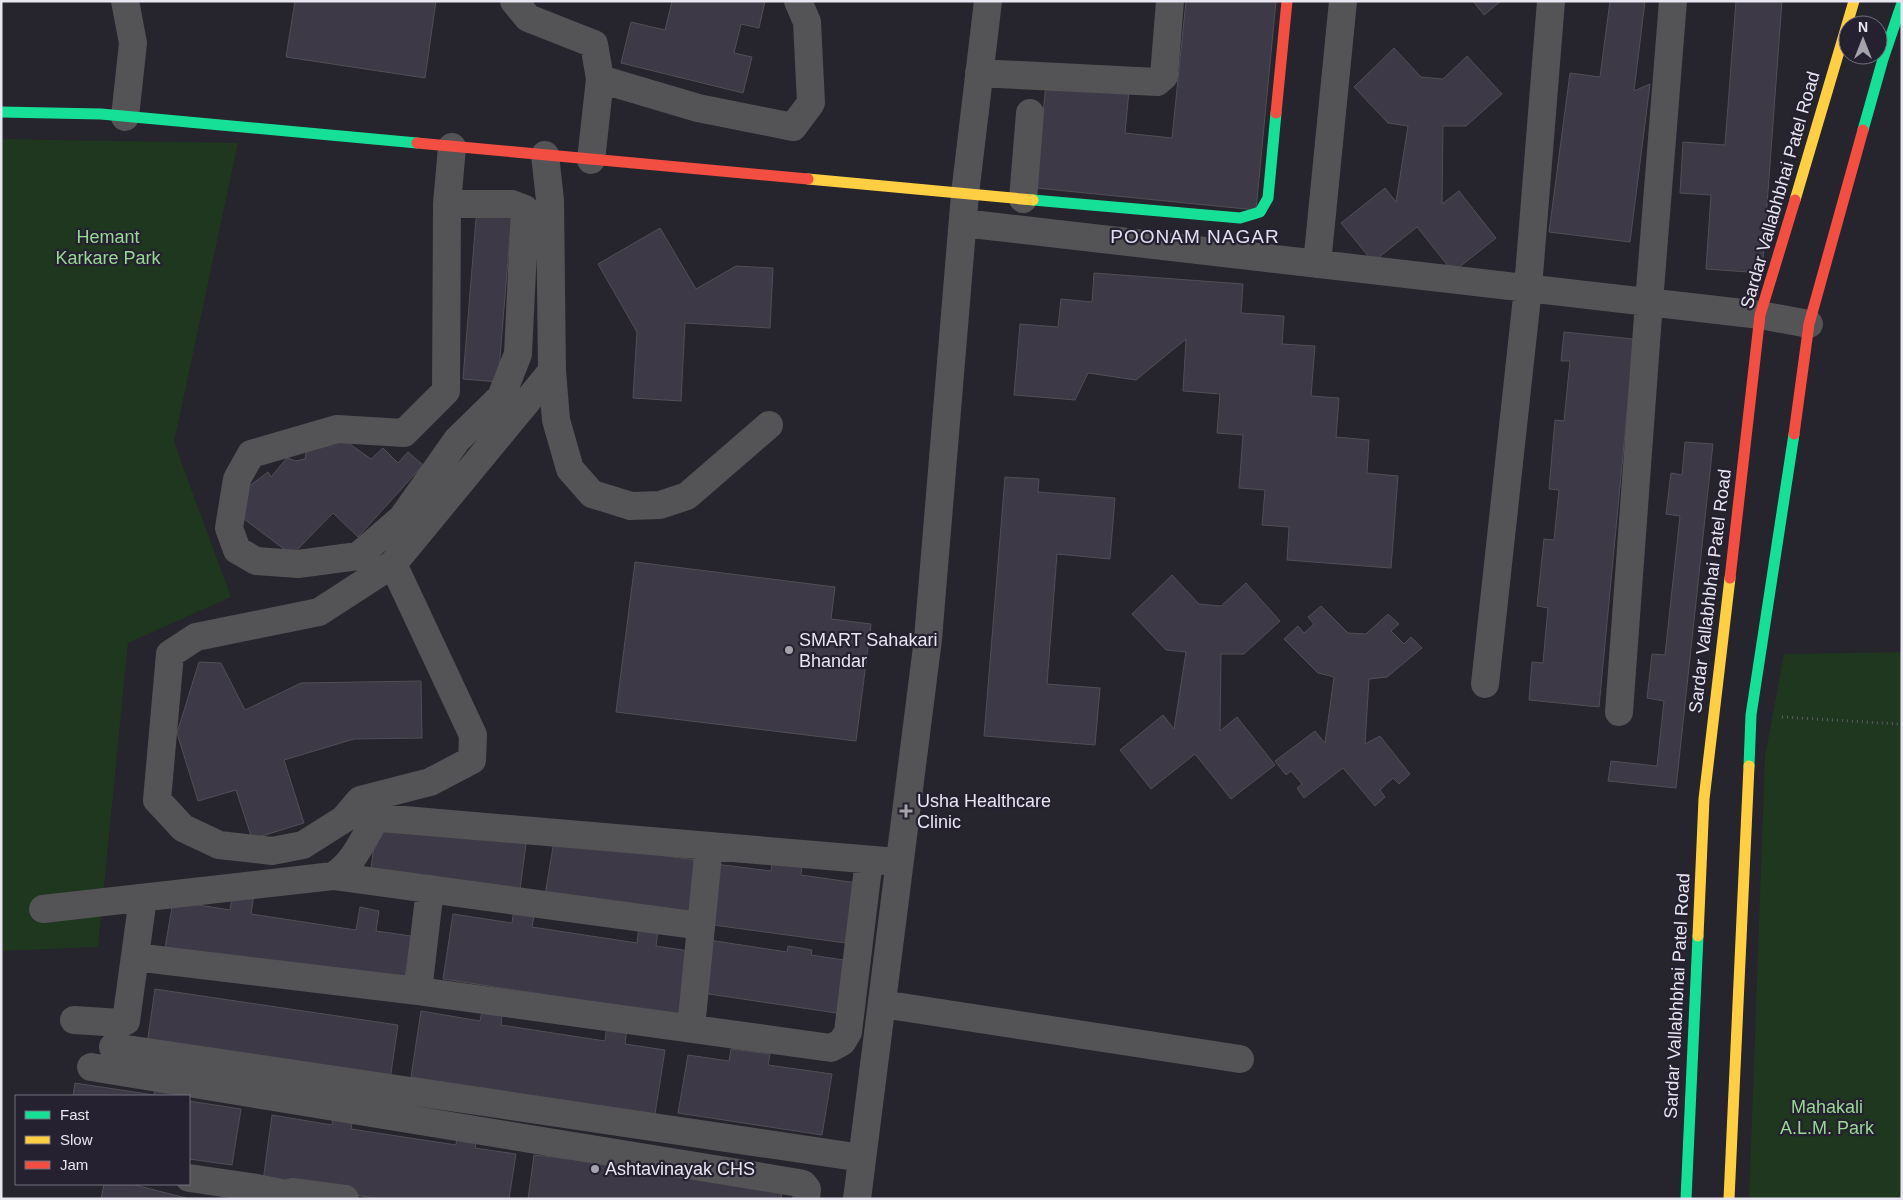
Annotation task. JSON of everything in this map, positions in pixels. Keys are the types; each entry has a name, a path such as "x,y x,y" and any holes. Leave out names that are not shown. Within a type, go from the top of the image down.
{"main road":[{"path":"1,112 101,114 1240,218 1260,212 1268,198 1287,1"},
{"name":"Sardar Vallabhbhai Patel Road","path":"1686,1199 1704,799 1760,315 1854,1"},
{"path":"1729,1199 1751,715 1798,410 1808,324 1883,59 1902,3"}],"street":[{"path":"125,1 133,43 125,117"},
{"path":"514,1 528,18 594,44 600,79 591,160"},
{"path":"600,79 698,108 793,127 811,104 807,22 798,1"},
{"path":"857,1199 928,639 965,194 988,1"},
{"path":"979,73 1157,82 1164,76 1170,1"},
{"path":"1317,264 1344,1"},
{"path":"1485,684 1528,288 1551,1"},
{"path":"1619,712 1649,302 1674,1"},
{"path":"1023,199 1030,113"},
{"path":"447,204 512,204 525,208 518,354 501,397 457,440 402,518 358,556 298,564 256,561 236,550 229,528 237,480 251,454 338,429 404,433 446,391 447,204 452,147"},
{"path":"545,156 550,200 552,371 556,420 570,469 592,494 631,506 660,505 687,496 769,425"},
{"path":"963,223 1760,315 1808,324"},
{"path":"393,564 473,735 472,760 430,782 360,800 344,819 303,844 272,850 219,844 183,828 158,800 170,654 196,636 319,612 393,564 552,371"},
{"path":"333,876 350,862 372,825 381,818 900,863"},
{"path":"691,1028 709,846"},
{"path":"135,957 418,991 831,1048 842,1042 848,1032 869,860"},
{"path":"42,909 333,876 701,926"},
{"path":"418,991 430,889"},
{"path":"74,1020 120,1023 126,1021 143,898"},
{"path":"882,1004 1240,1058"},
{"path":"113,1047 862,1158"},
{"path":"91,1067 799,1183 803,1184 807,1189 806,1199"},
{"path":"190,1178 345,1199"},
{"path":"251,1187 311,1199"}],"path":[{"path":"1751,715 1899,724"}],"green space":[{"name":"Hemant Karkare Park","path":"1,139 238,143 174,442 231,597 128,643 98,947 1,951"},
{"name":"Mahakali A.L.M. Park","path":"1902,652 1902,1199 1749,1199 1765,756 1784,654"}],"building":[{"path":"295,1 436,1 425,78 286,57"},
{"path":"672,1 765,1 759,28 741,24 734,53 752,57 743,93 621,63 631,22 665,30"},
{"path":"1186,1 1276,1 1256,210 1036,188 1046,83 1129,91 1125,133 1172,138"},
{"path":"1473,1 1501,1 1484,15"},
{"path":"1610,1 1645,1 1634,91 1650,84 1630,242 1549,232 1570,73 1600,77"},
{"path":"1736,1 1782,1 1762,273 1706,269 1711,195 1680,193 1683,142 1725,145"},
{"path":"1394,48 1421,77 1443,79 1467,56 1502,94 1466,126 1443,126 1442,204 1459,191 1496,238 1453,272 1417,227 1373,262 1341,223 1385,188 1396,202 1408,126 1388,123 1354,87"},
{"path":"477,207 512,210 498,382 463,379"},
{"path":"660,228 696,289 736,266 773,268 770,328 685,323 681,401 633,398 637,332 598,264"},
{"path":"1094,273 1243,284 1241,313 1284,316 1282,344 1315,346 1311,396 1339,398 1336,437 1369,440 1367,473 1398,476 1391,568 1287,560 1289,527 1262,525 1265,490 1239,488 1243,435 1217,433 1220,394 1183,391 1186,339 1136,380 1088,373 1075,400 1014,395 1020,324 1058,327 1061,299 1092,302"},
{"path":"1564,332 1634,339 1599,707 1529,700 1532,662 1543,663 1548,608 1537,606 1544,539 1554,540 1559,490 1549,489 1555,420 1564,421 1570,361 1561,361"},
{"path":"319,441 326,444 347,442 371,459 383,448 398,463 408,452 423,465 358,537 333,513 292,555 244,519 244,490 268,472 271,477 287,458 296,461 305,459 306,453"},
{"path":"1685,442 1713,444 1676,788 1608,781 1611,761 1657,766 1664,701 1647,698 1652,654 1665,655 1680,516 1666,514 1671,473 1682,475"},
{"path":"1005,477 1039,479 1038,492 1115,498 1110,559 1057,554 1047,684 1100,688 1095,745 984,736"},
{"path":"635,562 835,587 831,619 871,624 856,741 616,712"},
{"path":"1172,575 1199,604 1221,606 1246,583 1280,621 1244,654 1221,654 1220,731 1237,717 1275,765 1231,799 1195,754 1151,789 1120,750 1163,715 1174,729 1186,652 1166,650 1132,614"},
{"path":"1321,606 1348,633 1366,634 1388,614 1399,624 1391,631 1404,644 1411,637 1422,648 1387,677 1369,679 1365,744 1380,736 1410,774 1399,784 1393,778 1380,790 1385,797 1375,806 1343,768 1304,798 1297,788 1302,784 1291,771 1286,775 1275,761 1315,731 1325,743 1334,677 1318,673 1284,639 1298,626 1304,633 1314,624 1308,617"},
{"path":"199,662 221,663 245,710 301,683 421,681 422,738 354,739 284,760 304,823 252,839 236,790 198,801 177,733"},
{"path":"377,823 526,844 519,897 370,876"},
{"path":"554,841 703,861 692,921 544,901"},
{"path":"772,861 802,865 801,875 864,884 853,944 706,924 715,864 771,871"},
{"path":"233,892 254,894 251,914 356,930 360,907 379,911 376,931 411,936 404,984 165,948 173,901 230,910"},
{"path":"514,908 535,911 532,927 637,943 639,927 658,930 656,946 696,952 686,1016 443,979 453,914 512,923"},
{"path":"709,940 787,952 788,946 812,950 811,955 850,961 843,1014 702,993"},
{"path":"155,989 398,1025 390,1080 147,1044"},
{"path":"483,1006 503,1009 501,1025 605,1041 607,1025 627,1028 625,1044 665,1050 655,1114 411,1077 421,1011 480,1021"},
{"path":"731,1049 770,1054 768,1065 832,1074 822,1135 678,1113 688,1055 729,1061"},
{"path":"75,1083 154,1095 73,1095"},
{"path":"156,1084 180,1088 178,1095 154,1095"},
{"path":"190,1101 241,1109 232,1165 190,1159"},
{"path":"334,1110 354,1113 351,1129 456,1145 458,1129 478,1132 475,1148 516,1154 509,1199 381,1199 263,1181 272,1115 332,1125"},
{"name":"Ashtavinayak CHS","path":"534,1155 783,1183 781,1199 528,1199"},
{"path":"104,1185 135,1185 190,1199 101,1199"}],"traffic: fast":[{"path":"1863,130 1883,59 1902,3"},
{"path":"1,112 101,114 417,143"},
{"path":"1033,200 1240,218 1260,212 1268,198 1276,113"},
{"path":"1749,766 1751,715 1794,434"},
{"path":"1686,1199 1698,936"}],"traffic: slow":[{"path":"1795,200 1854,1"},
{"path":"808,179 1033,200"},
{"path":"1698,936 1704,799 1730,578"},
{"path":"1729,1199 1749,766"}],"traffic: jam":[{"path":"1276,113 1287,1"},
{"path":"1794,434 1809,324 1863,130"},
{"path":"417,143 808,179"},
{"path":"1730,578 1760,315 1795,200"}],"place":[{"name":"SMART Sahakari Bhandar","path":"789,650"},
{"name":"Usha Healthcare Clinic","path":"906,811"},
{"name":"Ashtavinayak CHS","path":"595,1169"}],"district":[{"name":"POONAM NAGAR","path":"1195,236"}]}
